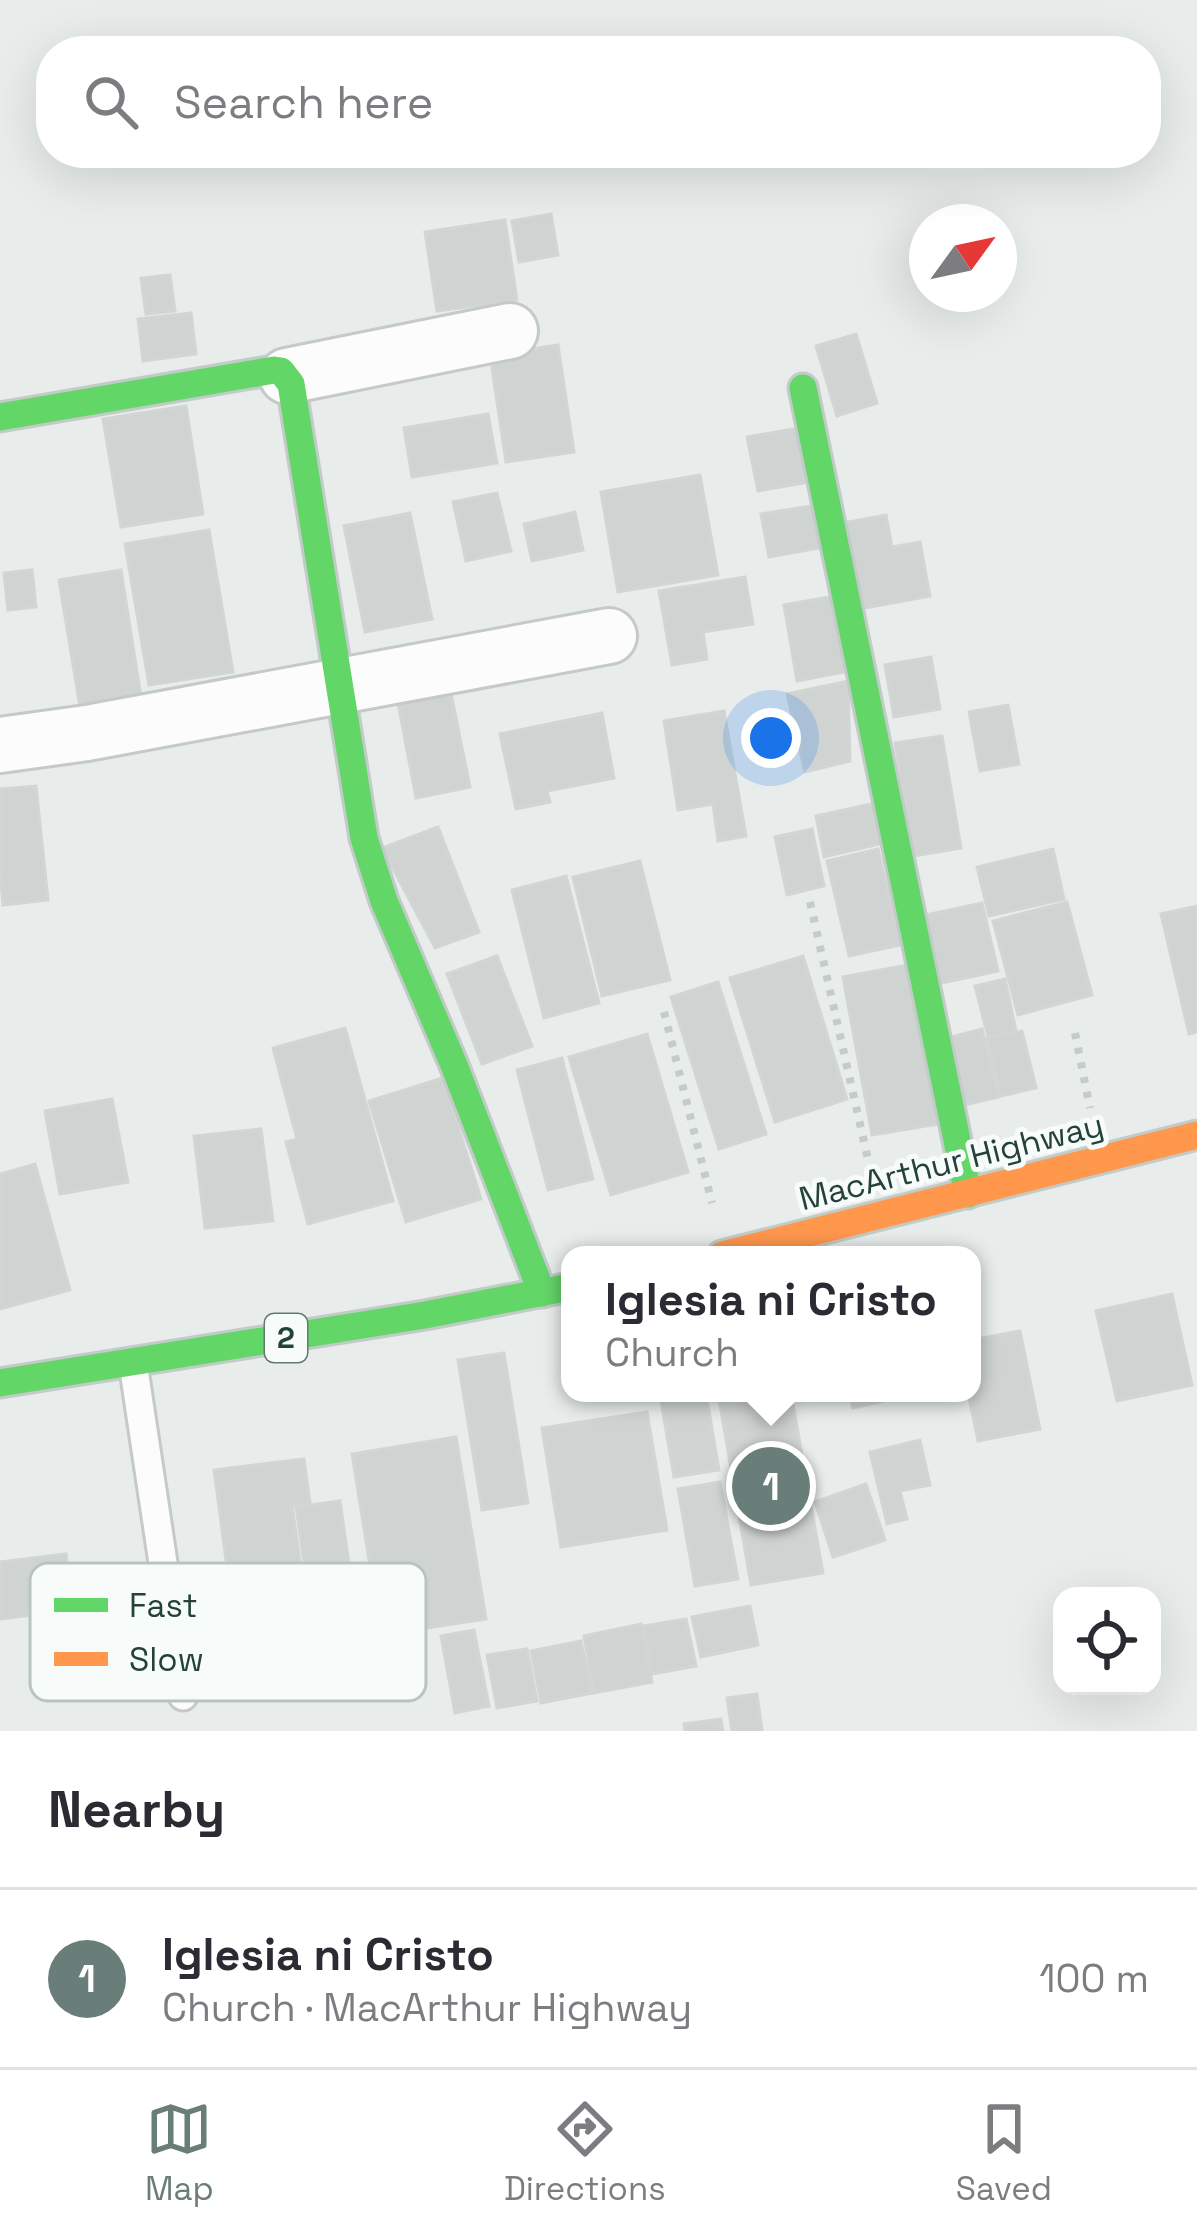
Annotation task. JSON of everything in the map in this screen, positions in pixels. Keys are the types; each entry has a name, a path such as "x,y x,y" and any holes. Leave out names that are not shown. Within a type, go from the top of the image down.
{"main road":[{"path":"0,417 274,370 287,376 364,838 384,901 454,1064 542,1293"},
{"path":"803,388 968,1194"},
{"name":"MacArthur Highway","path":"759,1246 1197,1135"},
{"name":"2","path":"0,1383 561,1289"}],"street":[{"path":"287,376 510,331"},
{"path":"0,745 87,734 609,636"}],"lane":[{"path":"133,1364 163,1563"}],"path":[{"path":"810,902 880,1215"},
{"path":"664,1012 722,1246"},
{"path":"1075,1033 1100,1161"}],"building":[{"path":"551,214 558,255 519,262 512,221"},
{"path":"505,220 517,300 437,311 425,232"},
{"path":"170,275 175,311 146,314 141,278"},
{"path":"191,313 196,354 143,361 138,319"},
{"path":"856,334 877,403 837,416 816,346"},
{"path":"558,345 574,452 506,462 490,355"},
{"path":"186,406 203,514 121,527 103,419"},
{"path":"488,414 497,463 412,477 404,428"},
{"path":"799,428 809,482 758,491 747,437"},
{"path":"700,475 718,575 618,592 601,492"},
{"path":"497,493 511,551 466,561 453,502"},
{"path":"817,505 824,547 769,557 761,514"},
{"path":"575,512 583,550 532,561 524,524"},
{"path":"410,513 432,619 365,632 344,526"},
{"path":"886,515 892,547 920,542 930,596 860,609 844,523"},
{"path":"209,530 233,672 149,685 125,544"},
{"path":"32,570 36,607 8,610 4,573"},
{"path":"121,570 141,697 80,707 59,580"},
{"path":"745,577 753,624 703,632 707,659 672,665 659,591"},
{"path":"835,596 849,671 797,681 784,605"},
{"path":"931,657 940,709 894,717 885,665"},
{"path":"848,681 850,761 805,772 787,694"},
{"path":"450,688 470,787 416,798 397,698"},
{"path":"1008,705 1019,764 980,771 969,712"},
{"path":"724,711 746,836 718,841 713,804 678,810 664,721"},
{"path":"602,713 614,778 547,791 550,802 516,809 500,734"},
{"path":"942,736 961,848 914,856 895,743"},
{"path":"36,786 48,900 3,905 0,789"},
{"path":"871,804 880,844 824,857 816,816"},
{"path":"438,827 479,932 435,948 382,848"},
{"path":"812,829 824,886 787,895 775,837"},
{"path":"878,849 900,945 849,956 827,861"},
{"path":"1053,849 1064,899 989,916 977,867"},
{"path":"640,861 670,980 602,996 573,877"},
{"path":"566,876 599,1003 544,1018 512,890"},
{"path":"1067,902 1092,995 1018,1015 993,921"},
{"path":"982,903 998,971 942,983 926,915"},
{"path":"1197,906 1197,1032 1189,1034 1161,914"},
{"path":"497,956 532,1046 482,1064 447,974"},
{"path":"803,956 847,1099 775,1122 730,978"},
{"path":"908,965 938,1124 872,1135 843,977"},
{"path":"1005,979 1016,1031 988,1037 975,986"},
{"path":"718,982 766,1134 719,1149 671,997"},
{"path":"345,1028 393,1201 308,1224 286,1142 297,1139 273,1048"},
{"path":"982,1029 999,1097 965,1105 947,1038"},
{"path":"1022,1031 1036,1088 1001,1096 987,1039"},
{"path":"647,1034 688,1172 611,1195 569,1057"},
{"path":"562,1058 593,1179 548,1190 517,1070"},
{"path":"443,1078 481,1199 406,1222 369,1101"},
{"path":"112,1099 128,1182 60,1194 45,1111"},
{"path":"261,1129 273,1221 205,1228 194,1136"},
{"path":"35,1164 70,1290 0,1309 0,1174"},
{"path":"1172,1294 1192,1385 1117,1401 1096,1311"},
{"path":"1020,1331 1040,1429 978,1441 970,1402 981,1402 981,1338"},
{"path":"504,1353 528,1503 482,1510 458,1360"},
{"path":"661,1402 708,1402 719,1470 674,1477"},
{"path":"720,1402 793,1402 823,1573 751,1585"},
{"path":"647,1412 667,1530 561,1547 542,1428"},
{"path":"456,1437 486,1619 426,1628 426,1563 369,1563 352,1454"},
{"path":"920,1440 930,1485 900,1491 907,1519 887,1524 870,1452"},
{"path":"304,1459 310,1503 292,1505 300,1563 226,1563 214,1470"},
{"path":"720,1482 738,1579 695,1586 678,1489"},
{"path":"866,1484 885,1540 833,1557 815,1502"},
{"path":"340,1501 349,1563 304,1563 296,1507"},
{"path":"66,1554 67,1563 30,1563 30,1615 0,1619 0,1562"},
{"path":"750,1606 758,1645 701,1657 692,1617"},
{"path":"686,1619 696,1666 652,1674 644,1626"},
{"path":"641,1624 652,1682 594,1693 584,1636"},
{"path":"474,1630 489,1706 455,1713 441,1636"},
{"path":"581,1641 592,1693 541,1703 531,1651"},
{"path":"527,1649 537,1701 497,1708 487,1655"},
{"path":"757,1694 762,1731 732,1731 727,1698"},
{"path":"721,1719 723,1731 685,1731 684,1724"}],"traffic: fast":[{"path":"0,417 274,370 281,371 291,384 364,838 384,901 454,1065 542,1293"},
{"path":"803,388 968,1194"},
{"path":"0,1383 561,1289"}],"traffic: slow":[{"path":"758,1246 1197,1135"}],"place":[{"name":"Iglesia ni Cristo","path":"771,1486"}]}
